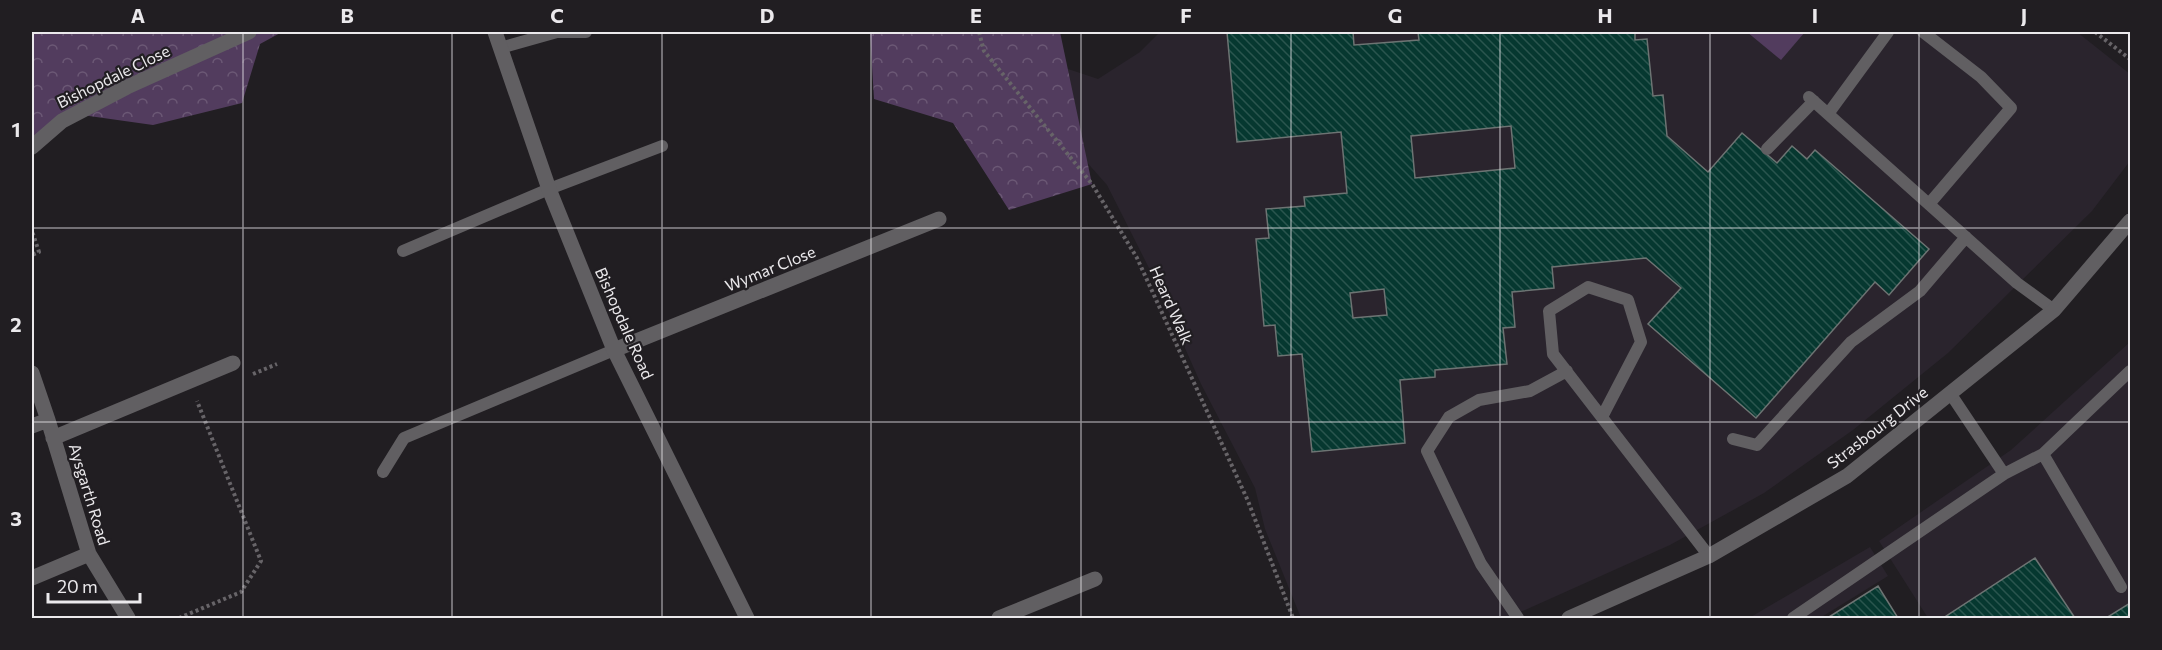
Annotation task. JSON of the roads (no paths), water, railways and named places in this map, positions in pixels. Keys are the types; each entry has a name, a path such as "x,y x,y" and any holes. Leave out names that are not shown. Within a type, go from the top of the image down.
{"street":[{"name":"Bishopdale Close","path":"32,147 62,121 128,87 249,32"},
{"name":"Bishopdale Road","path":"495,32 549,189 614,350 747,618"},
{"name":"Wymar Close","path":"614,350 939,219"},
{"name":"Strasbourg Drive","path":"1569,618 1709,556 1847,476 2054,310 2130,221"},
{"path":"53,438 233,363"},
{"name":"Aysgarth Road","path":"32,373 89,554 128,618"},
{"path":"32,426 48,420"},
{"path":"32,578 89,554"},
{"path":"999,618 1095,579"}],"lane":[{"path":"500,48 557,32 586,32"},
{"path":"1828,114 1888,32"},
{"path":"1923,32 1981,77 2011,108 1929,204"},
{"path":"1767,149 1812,99 2017,283 2054,310"},
{"path":"403,251 549,189 662,146"},
{"path":"1733,439 1757,446 1851,342 1920,291 1966,237"},
{"path":"1602,417 1641,342 1628,300 1588,287 1549,311 1553,354 1709,556"},
{"path":"383,472 404,438 614,350"},
{"path":"1518,618 1482,564 1427,451 1449,417 1479,400 1530,391 1567,371"},
{"path":"1794,618 2004,474 2043,454 2130,371"},
{"path":"1950,393 2004,474"},
{"path":"2043,454 2121,587"}]}
